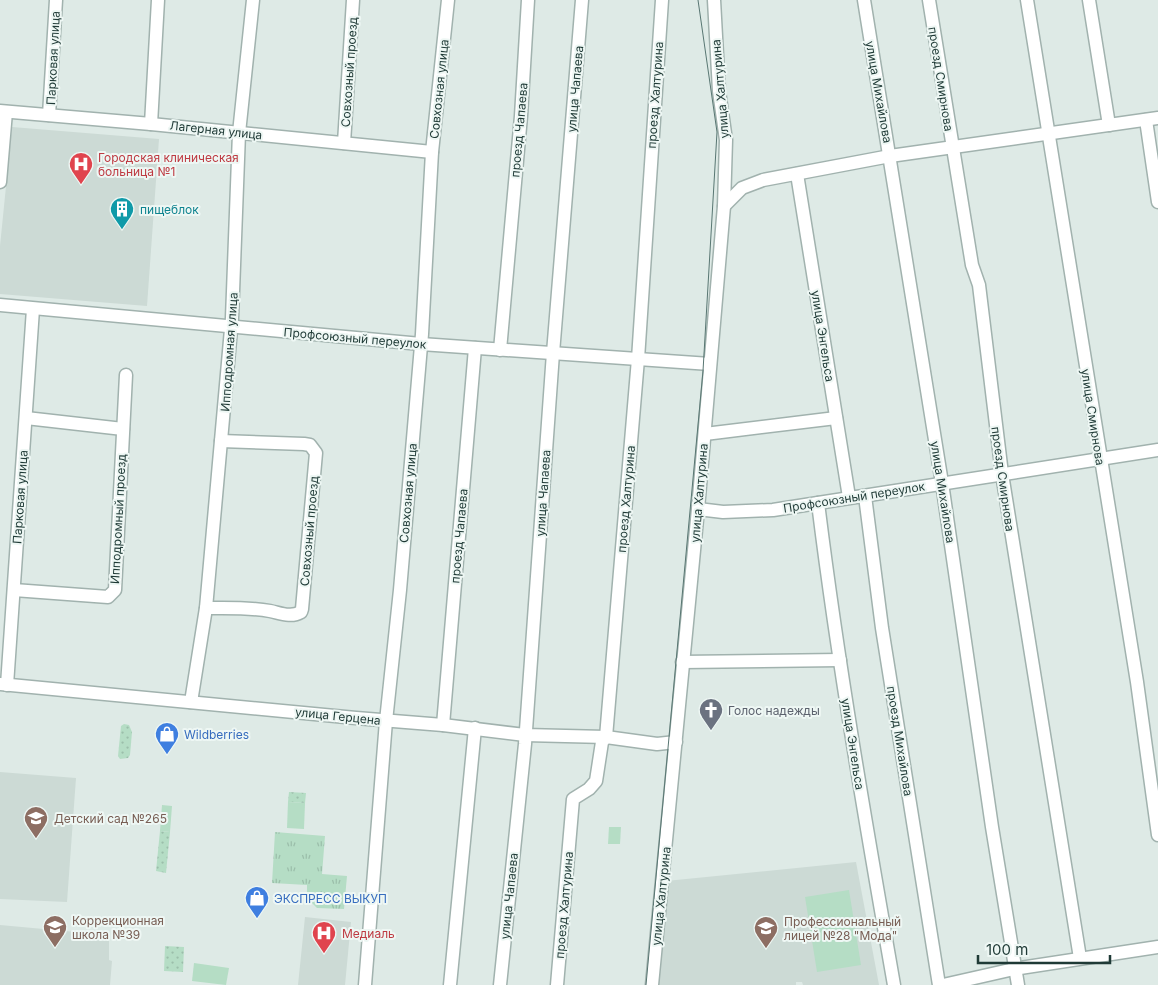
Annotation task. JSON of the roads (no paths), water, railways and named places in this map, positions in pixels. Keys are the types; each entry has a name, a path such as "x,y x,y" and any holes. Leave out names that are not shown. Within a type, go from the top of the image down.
{"street":[{"name":"Парковая улица","path":"49,115 56,0"},
{"path":"151,124 158,0"},
{"name":"Ипподромная улица","path":"191,702 206,608 232,328 239,132 253,0"},
{"name":"Совхозный проезд","path":"344,144 353,0"},
{"name":"Совхозная улица","path":"365,985 386,721 400,590 420,344 432,152 448,0"},
{"name":"проезд Чапаева","path":"500,350 521,116 528,0"},
{"name":"улица Чапаева","path":"500,985 525,735 553,353 582,0"},
{"name":"проезд Халтурина","path":"557,985 573,799 589,789 596,781 602,742 606,737 638,359 662,0"},
{"name":"улица Халтурина","path":"652,985 705,434 724,206 726,140 719,91 714,0"},
{"name":"улица Михайлова","path":"864,0 942,483 1014,969 1018,985"},
{"name":"проезд Смирнова","path":"929,0 972,265 978,285 1002,474 1080,958"},
{"name":"улица Смирнова","path":"1027,0 1137,682 1158,835"},
{"path":"1089,0 1109,126"},
{"name":"Лагерная улица","path":"3,111 239,132 432,152"},
{"path":"0,182 3,111"},
{"path":"724,206 742,188 763,180 890,156 1152,119 1158,202"},
{"name":"улица Энгельса","path":"797,174 849,497"},
{"name":"Профсоюзный переулок","path":"0,305 420,344 710,364"},
{"name":"Парковая улица","path":"4,685 14,590 33,309"},
{"name":"проезд Чапаева","path":"443,725 474,348"},
{"name":"Ипподромный проезд","path":"14,590 108,597 115,590 126,375"},
{"path":"26,418 123,429"},
{"path":"705,434 836,418"},
{"name":"Совхозный проезд","path":"206,608 268,610 292,616 301,612 302,609 316,453 310,445 304,444 221,441"},
{"name":"Профсоюзный переулок","path":"698,509 723,512 773,510 1158,450"},
{"name":"проезд Михайлова","path":"865,496 882,628 941,985"},
{"name":"улица Энгельса","path":"818,503 831,608 894,985"},
{"path":"682,662 840,660"},
{"name":"улица Герцена","path":"4,685 443,725 525,735 606,737 657,744 676,742"},
{"path":"450,985 474,728"},
{"path":"941,985 1014,969 1158,947"}],"tram line":[{"path":"646,985 703,371 717,132 698,0"}],"place":[{"name":"Городская клиническая больница №1","path":"81,185"},
{"name":"пищеблок","path":"122,230"},
{"name":"Голос надежды","path":"711,731"},
{"name":"Wildberries","path":"167,755"},
{"name":"Детский сад №265","path":"36,839"},
{"name":"ЭКСПРЕСС ВЫКУП","path":"257,919"},
{"name":"Коррекционная школа №39","path":"55,948"},
{"name":"Профессиональный лицей №28 \"Мода\"","path":"766,949"},
{"name":"Медиаль","path":"324,954"}]}
